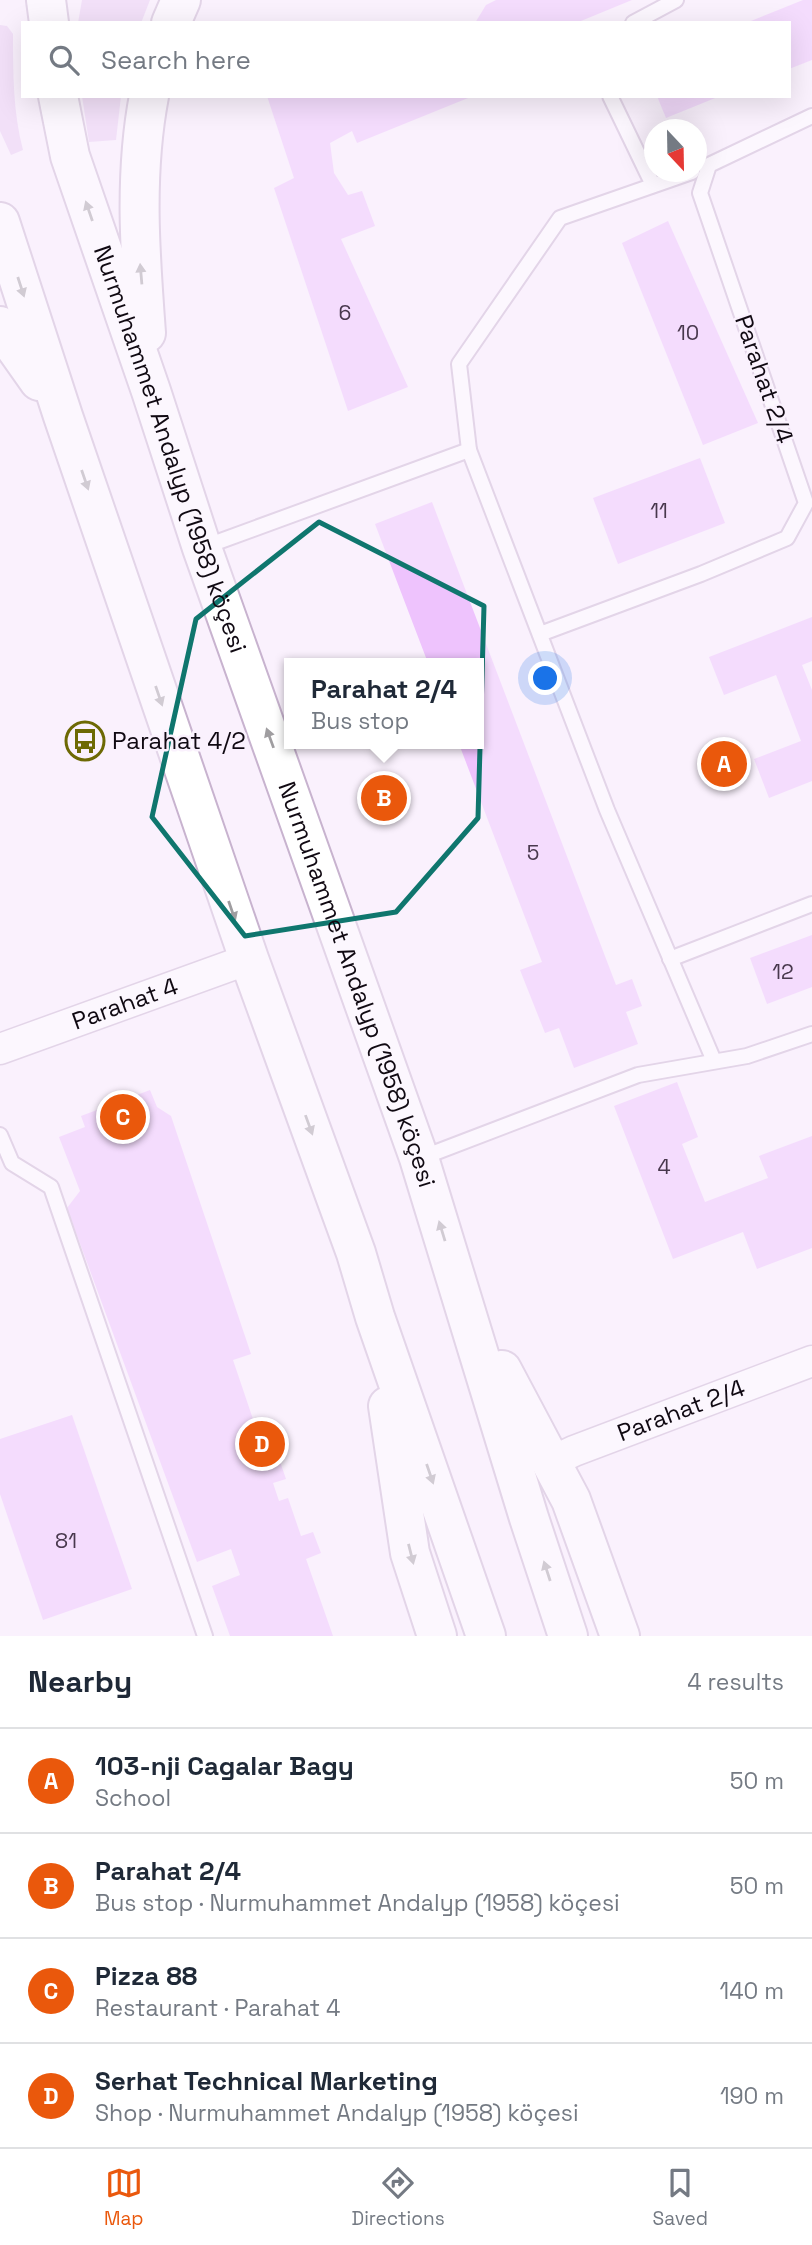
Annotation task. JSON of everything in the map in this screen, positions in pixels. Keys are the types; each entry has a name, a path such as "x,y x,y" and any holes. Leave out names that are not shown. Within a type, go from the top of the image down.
{"main road":[{"path":"46,0 49,21"},
{"path":"172,21 181,0"},
{"name":"Nurmuhammet Andalyp (1958) köçesi","path":"58,98 70,156 202,548 419,1158 529,1518 568,1636"},
{"path":"149,98 141,153 140,261 151,391"},
{"path":"0,222 63,416 248,959 356,1253 375,1317 486,1636"},
{"path":"0,326 63,416"},
{"path":"462,1296 571,1500 620,1636"},
{"path":"375,1317 410,1553 437,1636"}],"street":[{"name":"Parahat 4","path":"0,1049 248,959"},
{"name":"Parahat 2/4","path":"551,1462 812,1361"}],"lane":[{"path":"637,21 676,0"},
{"path":"611,98 653,185"},
{"path":"707,165 812,116"},
{"path":"662,182 560,218 459,364 469,450 607,810 713,1062"},
{"name":"Parahat 2/4","path":"540,634 701,574 787,538 806,503 701,192 700,182"},
{"path":"202,548 469,450"},
{"path":"670,959 812,904"},
{"path":"419,1158 638,1075 747,1056 812,1034"},
{"path":"0,1135 12,1163 51,1187 205,1636"}],"highlighted area":[{"path":"319,522 484,606 478,818 396,912 245,936 152,817 196,619"}],"shaded area":[{"path":"82,0 150,0 142,21 78,21"},
{"path":"0,25 7,26 13,34 15,107 23,150 11,155 0,131"},
{"path":"82,98 121,98 116,140 89,142"}],"building":[{"path":"496,0 632,0 581,21 476,21 486,5"},
{"path":"803,0 812,0 812,60 791,68 791,21 751,21"},
{"path":"268,98 468,98 357,143 352,131 330,143 334,173 348,195 362,191 375,226 341,239 408,387 348,411 274,188 294,178"},
{"path":"658,98 715,98 666,118"},
{"path":"668,221 758,423 703,445 622,243"},
{"path":"700,458 725,523 618,564 593,498"},
{"path":"432,502 616,985 632,979 642,1006 626,1012 638,1044 574,1068 559,1028 545,1033 520,970 542,962 461,749 484,749 484,658 426,658 375,524"},
{"path":"812,617 812,661 802,665 812,690 812,781 769,798 754,759 801,741 776,675 724,695 709,657"},
{"path":"812,935 812,987 767,1004 750,958"},
{"path":"677,1082 698,1137 682,1144 705,1202 768,1178 759,1156 812,1136 812,1248 757,1269 743,1232 673,1259 614,1106"},
{"path":"150,1090 157,1107 171,1116 251,1354 233,1360 256,1428 267,1424 286,1479 273,1483 279,1501 288,1498 301,1536 313,1532 321,1553 306,1559 333,1636 230,1636 212,1586 240,1575 231,1549 197,1562 67,1208 80,1191 59,1137 85,1127 81,1116"},
{"path":"72,1415 132,1589 43,1620 0,1494 0,1439"}],"place":[{"name":"Parahat 4/2","path":"85,741"},
{"name":"103-nji Cagalar Bagy","path":"724,764"},
{"name":"Parahat 2/4","path":"384,798"},
{"name":"Pizza 88","path":"123,1117"},
{"name":"Serhat Technical Marketing","path":"262,1444"}]}
